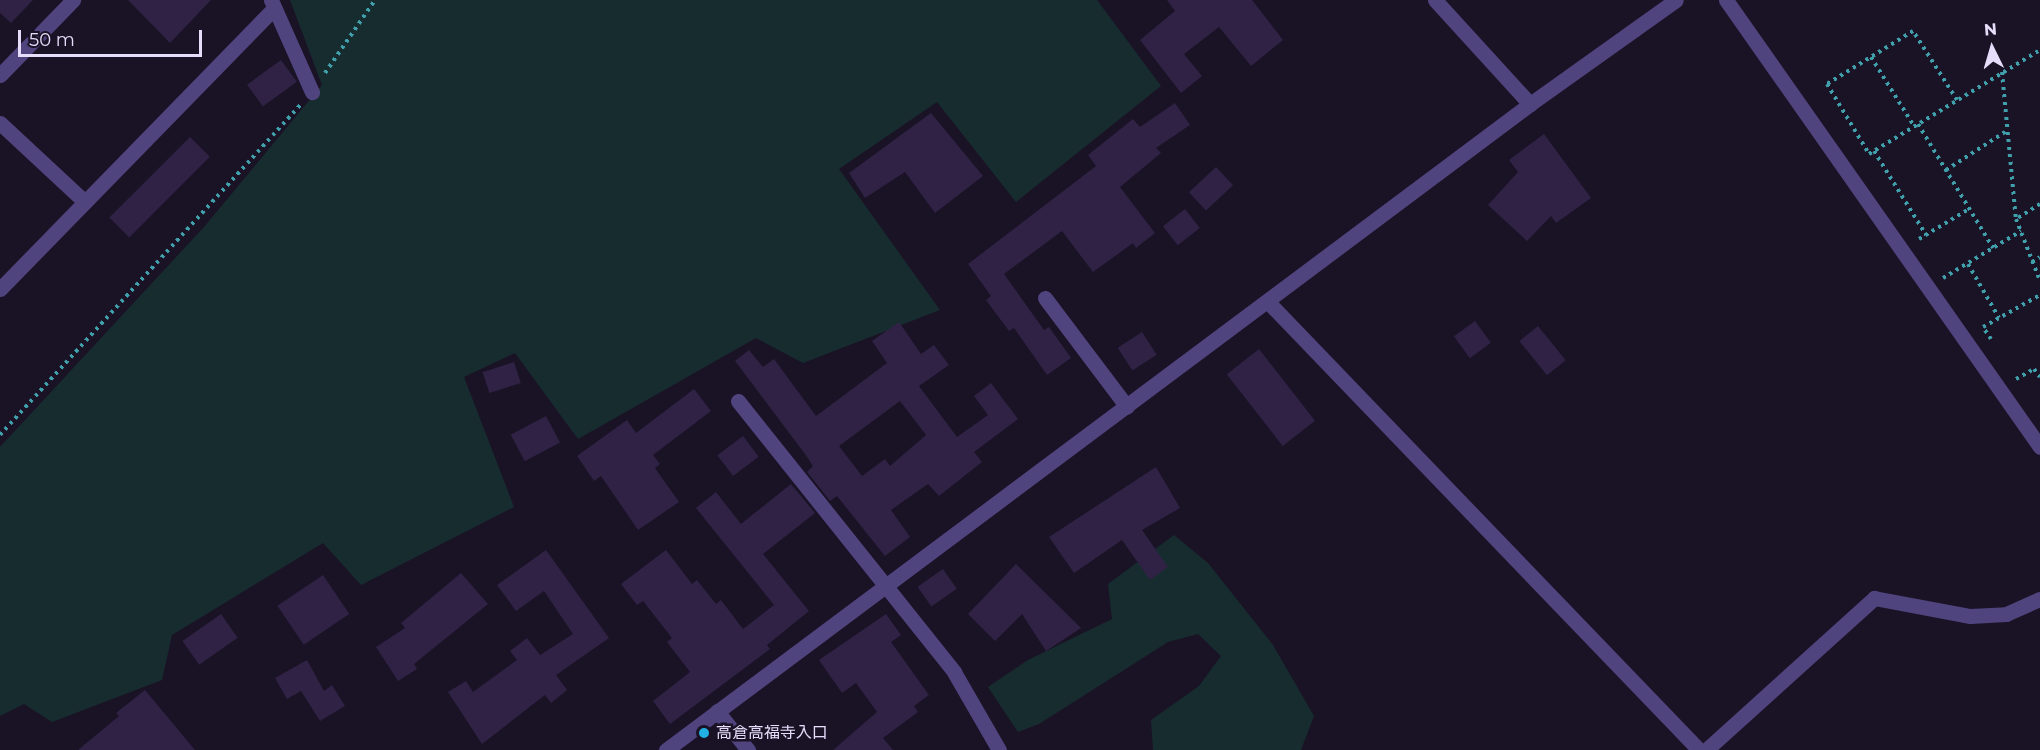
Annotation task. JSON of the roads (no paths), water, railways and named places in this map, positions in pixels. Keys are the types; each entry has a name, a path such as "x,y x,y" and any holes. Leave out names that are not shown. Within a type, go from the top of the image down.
{"street":[{"path":"0,75 73,0"},
{"path":"1435,0 1530,104"},
{"path":"666,750 1269,303 1530,104 1676,0"},
{"path":"1726,0 2040,447"},
{"path":"0,289 272,4 312,92"},
{"path":"0,123 85,202"},
{"path":"1045,298 1127,407"},
{"path":"1269,303 1700,750"},
{"path":"738,401 888,584 954,672 999,750"},
{"path":"1706,750 1874,598 1970,616 2006,614 2040,599"},
{"path":"717,711 748,750"}],"place":[{"name":"高倉高福寺入口","path":"704,733"}]}
